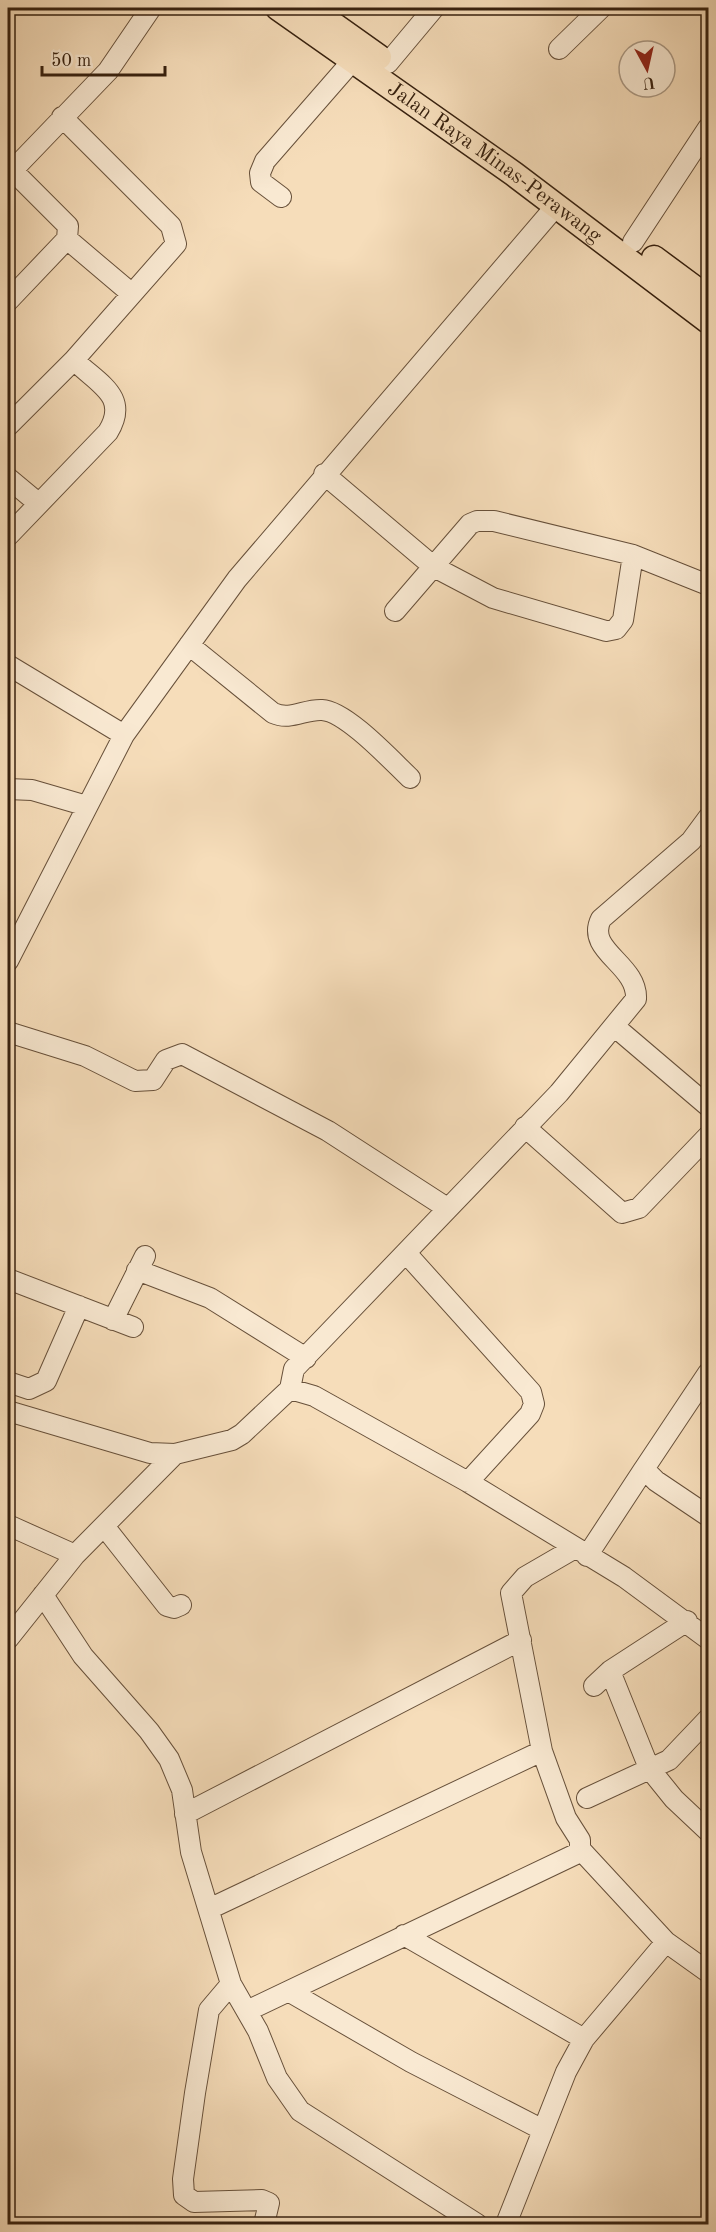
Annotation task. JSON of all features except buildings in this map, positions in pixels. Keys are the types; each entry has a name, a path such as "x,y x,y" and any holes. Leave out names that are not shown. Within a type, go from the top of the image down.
{"main road":[{"name":"Jalan Raya Minas-Perawang","path":"278,8 354,59 556,206 708,321"},
{"name":"Jalan Raya Minas-Perawang","path":"310,8 708,298"}],"street":[{"path":"8,301 67,239 68,226 10,173 108,71 151,8"},
{"path":"388,63 434,8"},
{"path":"559,49 601,8"},
{"path":"281,197 261,182 260,173 265,161 354,59"},
{"path":"8,426 74,360 176,244 176,235 171,226 62,117"},
{"path":"633,243 708,128"},
{"path":"8,961 124,735 189,645 237,579 324,474 364,433 556,206"},
{"path":"67,239 132,294"},
{"path":"8,537 108,432 117,413 115,399 74,360"},
{"path":"324,474 434,567 493,598 606,631 616,629 623,620 633,555"},
{"path":"8,478 38,503"},
{"path":"395,611 470,524 486,519 633,555 708,585"},
{"path":"189,645 273,713 282,717 294,717 324,710 346,720 410,778"},
{"path":"8,665 124,735"},
{"path":"8,789 32,790 87,806"},
{"path":"8,1411 150,1453 175,1454 232,1440 242,1434 290,1389 294,1369 565,1085 636,999 636,984 598,939 597,928 601,919 691,841 708,818"},
{"path":"614,1026 708,1106"},
{"path":"8,1032 85,1056 135,1081 153,1080 166,1060 175,1054 182,1054 328,1131 447,1209"},
{"path":"525,1127 622,1213 639,1208 708,1136"},
{"path":"406,1252 531,1392 534,1404 530,1413 468,1482"},
{"path":"113,1320 141,1263 210,1298 306,1358"},
{"path":"8,1279 134,1327"},
{"path":"8,1382 29,1389 46,1381 79,1306"},
{"path":"247,2011 576,1854 580,1849 580,1840 566,1818 542,1751 511,1593 525,1577 581,1552 644,1469 708,1373"},
{"path":"290,1389 314,1396 468,1482 624,1577 687,1621 708,1639"},
{"path":"8,1639 75,1556 175,1454"},
{"path":"644,1469 656,1482 708,1516"},
{"path":"8,1525 75,1556"},
{"path":"104,1526 166,1606 174,1608 181,1605"},
{"path":"43,1595 83,1656 149,1731 169,1759 182,1790 191,1852 231,1983 258,2031 277,2078 300,2111 468,2223"},
{"path":"594,1686 610,1671 687,1621"},
{"path":"185,1814 521,1641"},
{"path":"610,1671 649,1768 674,1799 708,1831"},
{"path":"586,1798 669,1760 708,1719"},
{"path":"209,1909 542,1751"},
{"path":"580,1849 666,1942 708,1972"},
{"path":"404,1935 584,2039"},
{"path":"506,2224 566,2072 584,2039 666,1942"},
{"path":"231,1983 209,2010 183,2179 184,2195 194,2202 262,2200 269,2203 264,2224"},
{"path":"290,1992 411,2062 543,2130"}]}
